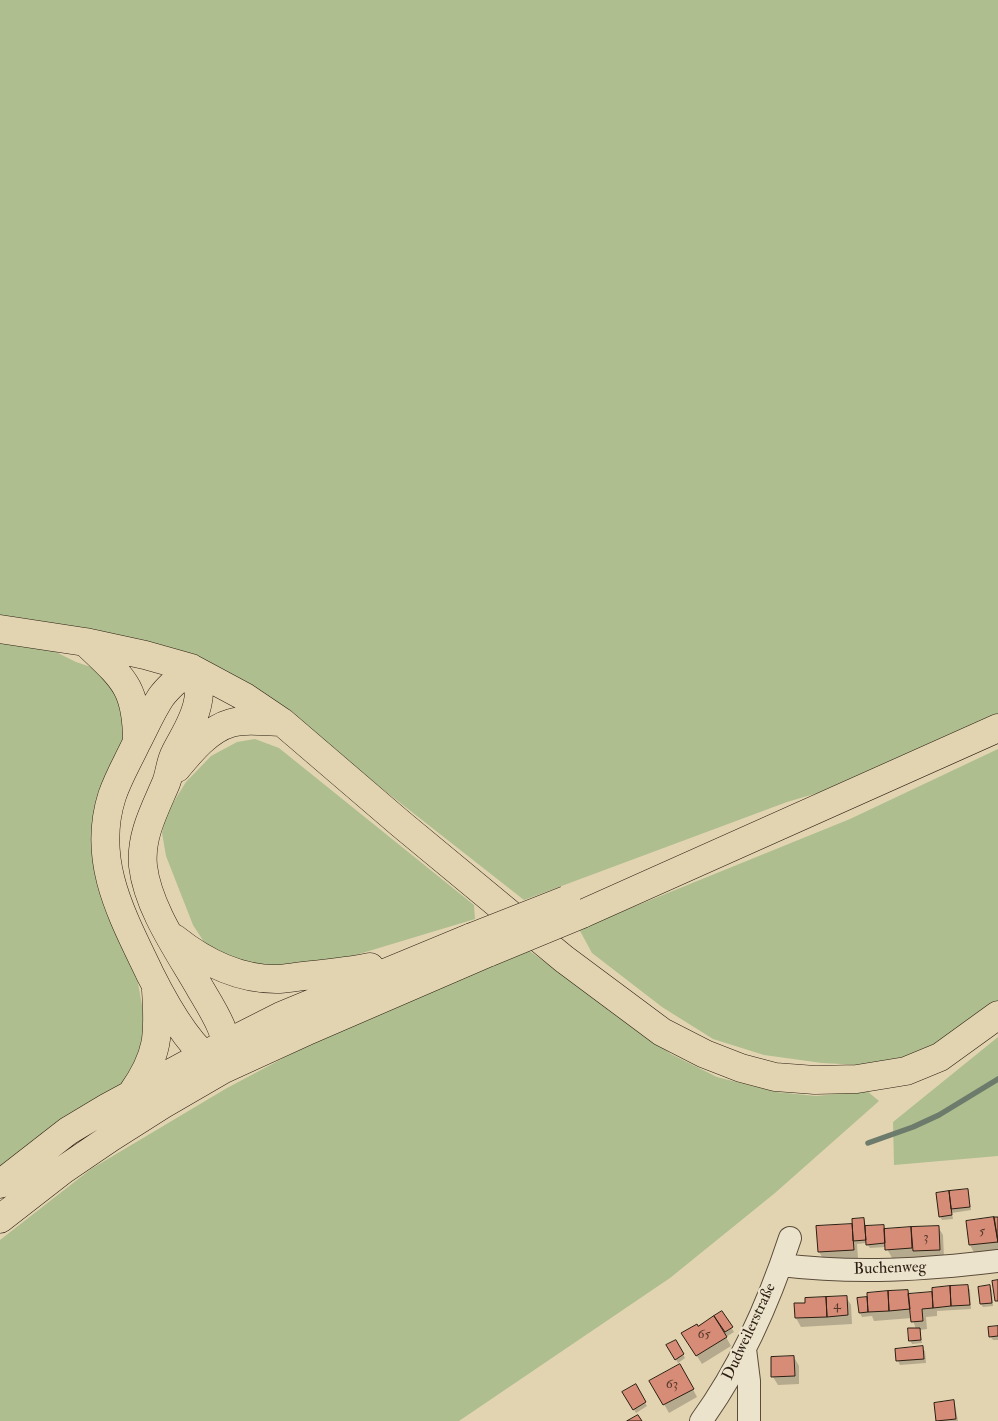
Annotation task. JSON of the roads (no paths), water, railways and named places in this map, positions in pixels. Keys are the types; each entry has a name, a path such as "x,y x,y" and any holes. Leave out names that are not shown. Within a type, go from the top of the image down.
{"main road":[{"path":"0,628 85,642 145,655 191,668 245,697 282,722 401,824 564,959 662,1032 704,1054 741,1068 775,1077 815,1080 857,1079 906,1071 940,1057 998,1015"},
{"path":"85,642 121,676 128,688 135,707 137,742"},
{"path":"191,668 161,697 137,742 112,796 106,823 106,851 110,879 118,906 156,986 190,1042 218,1056"},
{"path":"167,781 173,756 193,718 198,701 197,683 191,668"},
{"path":"218,1056 217,1017 169,934 154,904 147,884 143,865 148,826 156,802 167,781 187,756 219,728 240,721 282,722"},
{"path":"0,1184 68,1131 132,1093 218,1056 316,1027 481,944 853,793 998,728"},
{"path":"169,934 188,949 236,974 278,979 352,971 434,951 481,944"},
{"path":"0,1219 64,1170 162,1105 218,1056 282,1016 434,951"},
{"path":"132,1093 144,1076 152,1059 157,1037 156,986"}],"street":[{"name":"Dudweilerstraße","path":"701,1421 721,1394 745,1349 781,1265 790,1238"},
{"name":"Buchenweg","path":"781,1265 862,1271 912,1270 998,1261"},
{"path":"745,1349 749,1382 749,1421"}],"waterway":[{"path":"868,1143 913,1127 939,1115 998,1079"}]}
